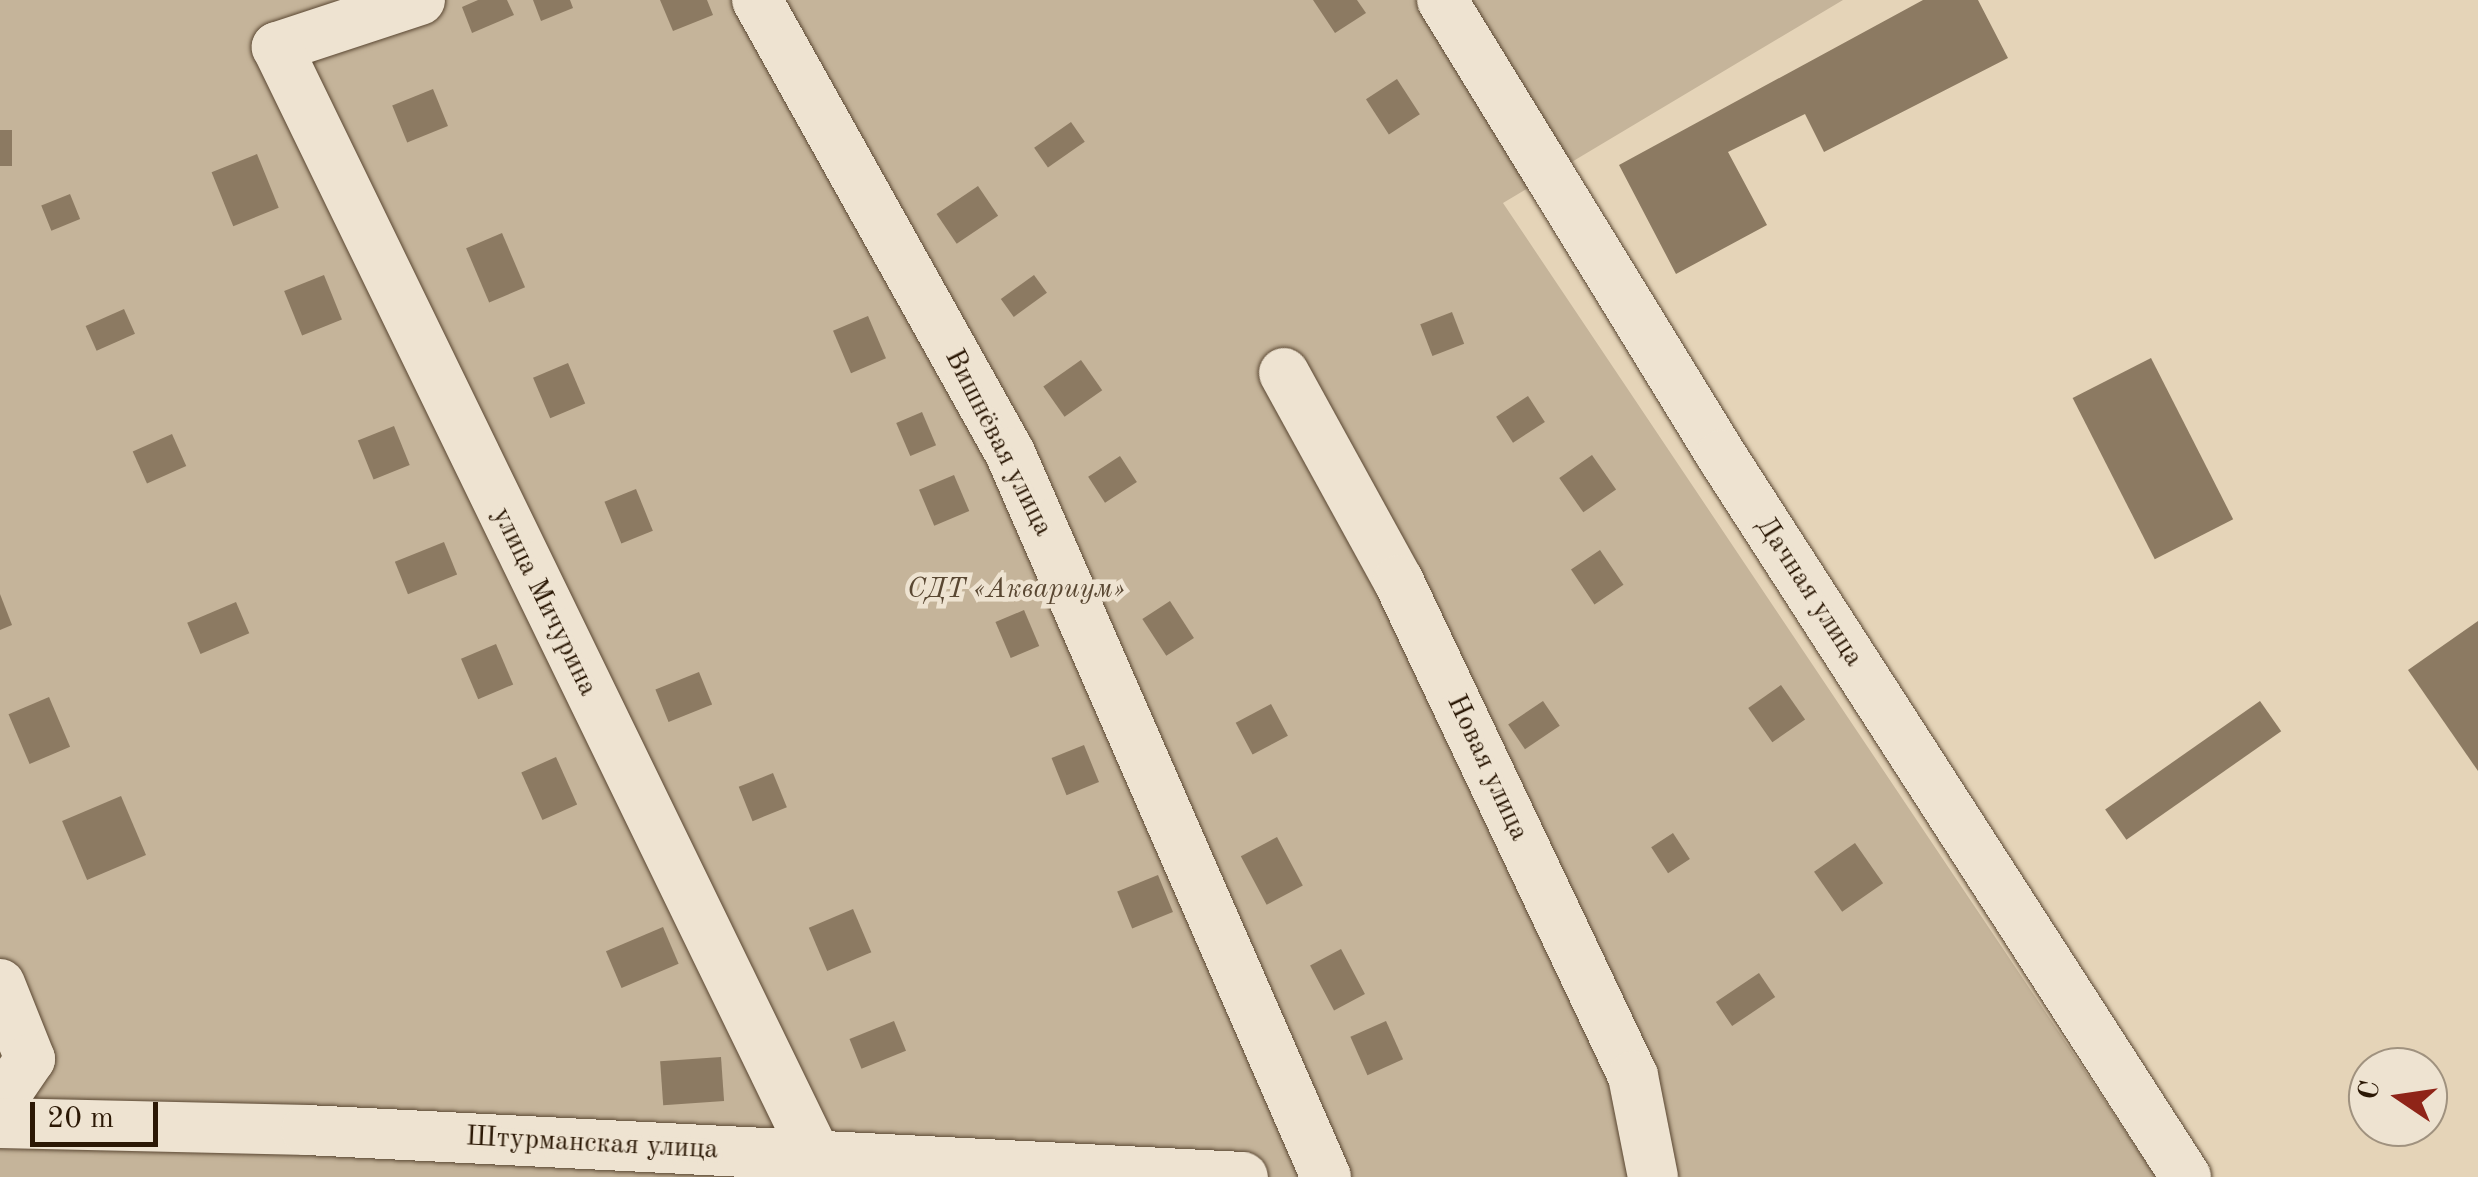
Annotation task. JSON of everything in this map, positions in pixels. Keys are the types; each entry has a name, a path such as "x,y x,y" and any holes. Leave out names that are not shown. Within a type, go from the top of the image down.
{"street":[{"name":"улица Мичурина","path":"420,0 276,47 816,1156"},
{"name":"Вишнёвая улица","path":"757,0 1010,454 1326,1177"},
{"name":"Дачная улица","path":"1442,0 1720,455 2186,1177"},
{"name":"Новая улица","path":"1284,373 1398,580 1633,1076 1652,1177"},
{"path":"0,984 30,1059 0,1103"},
{"name":"Штурманская улица","path":"0,1123 306,1130 1243,1177"}],"green space":[{"name":"СДТ «Аквариум»","path":"0,0 1843,0 1503,203 2156,1177 0,1177"}],"building":[{"path":"478,0 507,0 514,15 472,33 462,7"},
{"path":"533,0 570,0 573,8 541,21"},
{"path":"660,0 707,0 713,15 673,31"},
{"path":"1313,0 1357,0 1366,13 1335,33"},
{"path":"1923,0 1978,0 2008,58 1824,152 1805,114 1728,152 1767,225 1676,274 1619,165"},
{"path":"1397,79 1420,114 1389,134 1366,99"},
{"path":"433,89 448,126 407,143 392,105"},
{"path":"1071,122 1085,142 1048,167 1034,148"},
{"path":"0,130 12,130 12,166 0,166"},
{"path":"257,154 279,208 233,226 212,172"},
{"path":"978,186 998,216 957,244 937,214"},
{"path":"70,194 80,219 51,231 41,206"},
{"path":"502,233 525,287 489,303 466,248"},
{"path":"324,275 342,320 302,336 284,291"},
{"path":"1034,275 1047,293 1014,317 1001,299"},
{"path":"124,309 135,334 97,351 86,326"},
{"path":"1452,312 1464,344 1432,356 1420,324"},
{"path":"868,316 886,358 851,373 833,331"},
{"path":"2151,358 2233,519 2155,559 2073,398"},
{"path":"1081,360 1102,390 1065,417 1043,386"},
{"path":"568,363 585,404 550,418 533,378"},
{"path":"1528,396 1545,422 1513,443 1496,417"},
{"path":"922,412 936,445 910,456 896,423"},
{"path":"394,426 410,465 374,480 358,441"},
{"path":"172,434 186,466 147,483 133,451"},
{"path":"1592,455 1616,489 1583,512 1559,478"},
{"path":"1120,456 1137,482 1105,503 1088,477"},
{"path":"954,475 969,511 934,526 919,490"},
{"path":"636,489 653,531 621,543 604,502"},
{"path":"444,542 457,574 408,594 395,562"},
{"path":"1600,550 1623,585 1594,604 1571,570"},
{"path":"0,594 12,625 0,630"},
{"path":"1170,601 1194,638 1166,656 1142,619"},
{"path":"236,602 249,633 200,654 187,623"},
{"path":"1024,610 1039,646 1011,658 995,622"},
{"path":"2478,621 2478,771 2408,670"},
{"path":"496,644 513,685 478,699 461,659"},
{"path":"699,672 712,704 669,722 655,690"},
{"path":"1781,685 1805,719 1772,742 1748,708"},
{"path":"49,697 70,747 30,764 8,714"},
{"path":"1543,701 1560,726 1525,749 1508,724"},
{"path":"2260,701 2281,731 2126,840 2105,809"},
{"path":"1271,704 1288,736 1253,755 1236,723"},
{"path":"1084,745 1099,782 1067,795 1052,758"},
{"path":"556,757 577,805 542,820 521,772"},
{"path":"773,773 787,807 753,821 739,787"},
{"path":"121,796 146,855 87,880 62,821"},
{"path":"1673,833 1690,859 1668,873 1651,847"},
{"path":"1277,837 1303,886 1267,905 1241,856"},
{"path":"1855,843 1883,883 1842,912 1814,872"},
{"path":"1158,875 1173,912 1132,929 1117,891"},
{"path":"853,909 871,952 827,971 809,928"},
{"path":"663,927 679,964 622,988 606,951"},
{"path":"1341,949 1365,994 1334,1010 1310,965"},
{"path":"1759,973 1775,997 1732,1026 1716,1002"},
{"path":"894,1021 906,1051 861,1069 849,1039"},
{"path":"1386,1021 1403,1059 1367,1075 1350,1037"},
{"path":"721,1057 724,1101 663,1105 660,1061"}]}
